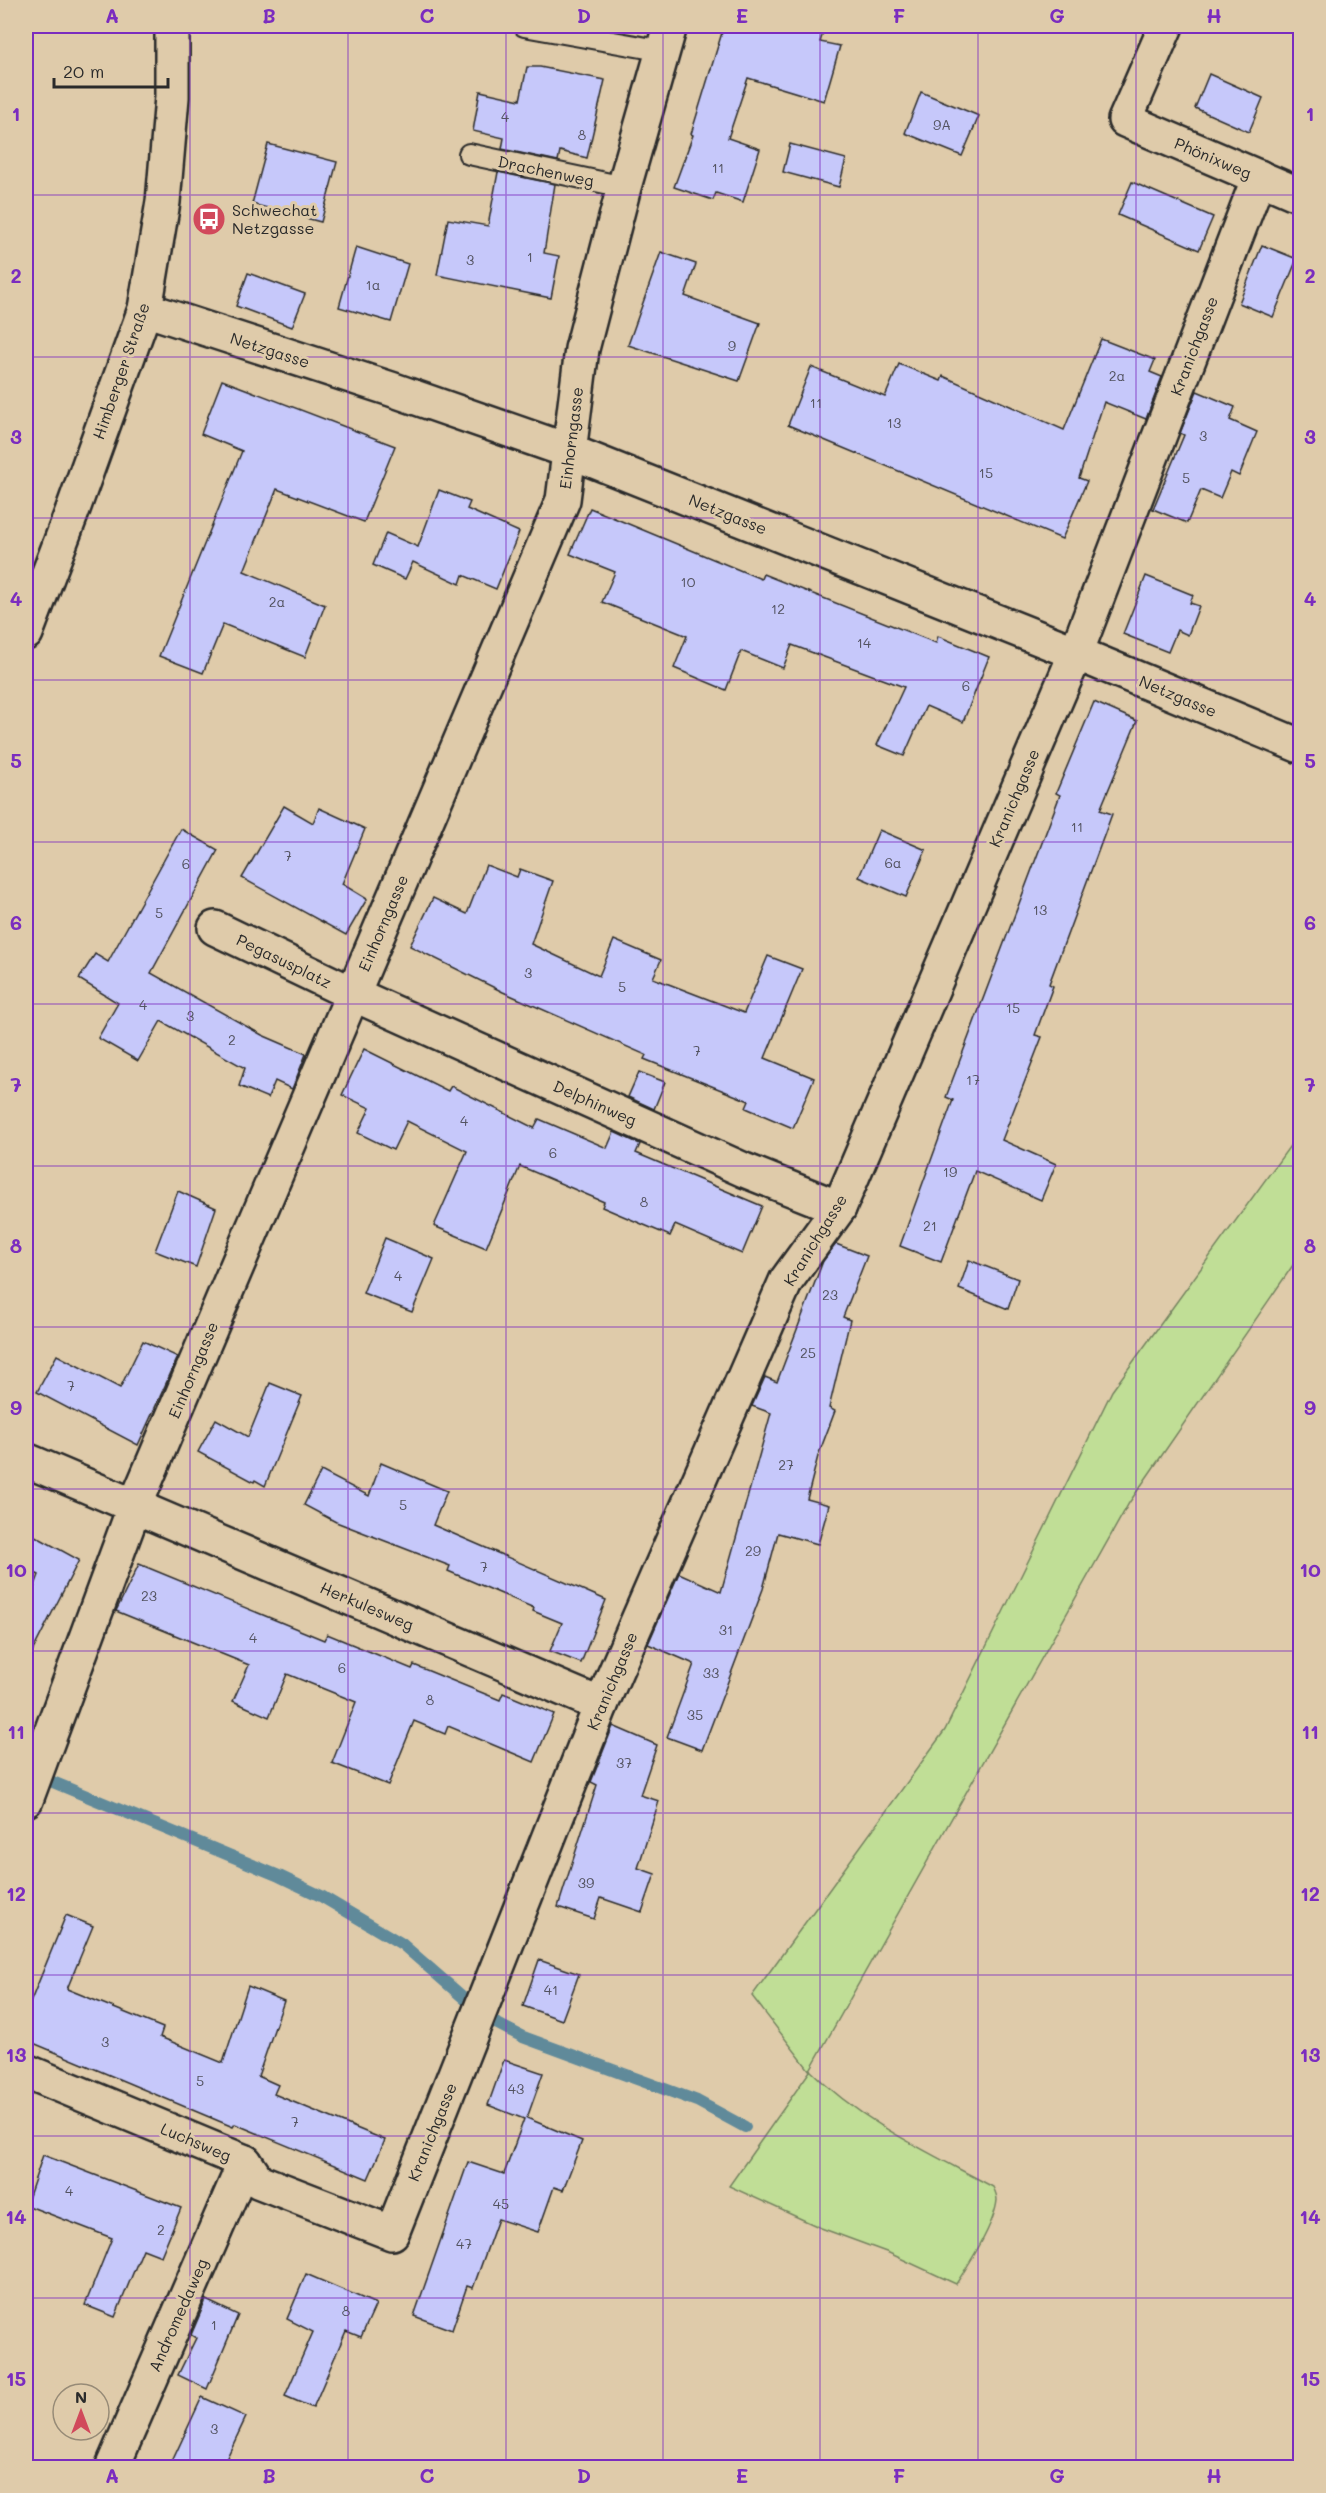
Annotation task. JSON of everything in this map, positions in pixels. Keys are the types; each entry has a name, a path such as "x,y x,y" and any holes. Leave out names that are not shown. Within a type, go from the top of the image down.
{"street":[{"name":"Himberger Straße","path":"26,633 145,309 163,202 172,97 172,26"},
{"name":"Phönixweg","path":"1166,26 1125,120 1300,195"},
{"name":"Einhorngasse","path":"26,1798 134,1508 563,500 582,349 624,188 667,38"},
{"name":"Kranichgasse","path":"392,2234 601,1705 786,1281 839,1208 1076,653 1259,177"},
{"name":"Netzgasse","path":"145,309 391,389 569,451 1076,653 1300,746"},
{"name":"Pegasusplatz","path":"215,928 353,994"},
{"name":"Delphinweg","path":"353,994 744,1170 839,1208"},
{"name":"Herkulesweg","path":"26,1460 134,1508 601,1705"},
{"name":"Luchsweg","path":"26,2071 245,2162 258,2181 392,2234"},
{"name":"Andromedaweg","path":"112,2468 245,2162"}],"lane":[{"path":"524,26 667,38"},
{"name":"Drachenweg","path":"469,154 624,188"}],"green space":[{"path":"1300,1132 1300,1255 1129,1503 810,2070 830,2089 874,2121 993,2187 997,2200 992,2220 981,2244 956,2284 889,2253 821,2228 729,2186 810,2071 752,1996 945,1730 1112,1391"}],"building":[{"path":"724,26 825,26 820,42 840,46 824,101 748,78 728,138 760,149 743,202 716,193 713,200 674,187 693,135 691,134"},
{"path":"527,67 540,67 605,80 587,158 560,151 558,161 502,149 504,138 473,131 480,91 520,100"},
{"path":"1209,74 1263,98 1249,132 1195,108"},
{"path":"921,92 979,116 962,156 905,133"},
{"path":"268,144 337,162 321,222 252,204"},
{"path":"790,144 846,159 839,187 783,172"},
{"path":"498,172 555,184 544,253 559,256 551,298 437,275 448,219 488,226"},
{"path":"1132,182 1213,217 1199,250 1118,215"},
{"path":"1262,245 1297,259 1273,317 1239,303"},
{"path":"356,247 408,264 391,322 339,307"},
{"path":"661,252 696,264 685,296 760,323 739,381 628,345"},
{"path":"248,273 305,294 292,327 236,306"},
{"path":"1101,339 1155,360 1150,372 1162,377 1146,419 1104,402 1079,478 1087,481 1062,539 788,425 811,367 885,397 899,364 941,381 943,376 1064,430"},
{"path":"222,380 395,446 364,522 277,489 244,571 325,605 305,657 223,624 203,673 159,656 242,451 201,434"},
{"path":"1197,391 1235,407 1230,420 1257,432 1239,476 1231,472 1220,498 1201,490 1187,523 1153,509 1184,435 1180,433"},
{"path":"439,490 470,502 467,509 519,532 496,589 463,575 460,584 413,562 405,579 373,565 386,533 418,547"},
{"path":"590,508 761,579 763,574 936,643 938,636 989,657 963,722 926,706 904,756 877,745 904,687 792,645 783,668 741,651 726,690 674,668 687,636 602,602 615,572 570,554"},
{"path":"1146,576 1193,595 1190,603 1199,606 1188,635 1177,630 1168,652 1123,634"},
{"path":"1094,702 1137,721 1100,810 1112,814 1049,984 1053,986 1035,1035 1042,1037 1002,1140 1056,1164 1041,1200 975,1171 941,1262 900,1246 953,1100 946,1097 1060,795 1056,793"},
{"path":"284,806 313,823 319,808 365,829 342,884 367,899 346,935 242,878"},
{"path":"181,829 218,850 151,973 262,1035 306,1054 292,1089 275,1081 268,1098 239,1086 245,1068 161,1021 138,1061 98,1038 118,1003 79,979 95,954 108,962"},
{"path":"879,830 926,850 906,897 859,877"},
{"path":"486,865 517,877 520,869 553,881 531,944 599,976 614,940 661,960 653,978 744,1013 768,956 802,969 765,1058 814,1078 793,1128 746,1108 749,1101 644,1059 646,1055 503,992 410,946 433,898 467,914"},
{"path":"364,1049 448,1091 451,1086 534,1128 539,1119 607,1148 614,1132 640,1144 636,1153 762,1206 742,1254 675,1225 670,1236 602,1207 604,1202 520,1166 486,1248 434,1226 467,1151 407,1121 393,1150 358,1133 370,1108 342,1095"},
{"path":"639,1072 665,1082 654,1109 628,1097"},
{"path":"178,1191 216,1208 196,1267 155,1251"},
{"path":"385,1238 434,1259 412,1312 363,1293"},
{"path":"836,1244 867,1256 843,1317 850,1320 829,1408 835,1411 818,1456 807,1499 829,1505 818,1544 778,1533 763,1589 702,1750 667,1737 694,1664 648,1644 679,1573 721,1592 771,1413 752,1406 765,1377 777,1382 823,1261"},
{"path":"969,1260 1018,1279 1008,1309 959,1289"},
{"path":"143,1341 178,1357 138,1445 37,1392 57,1355 120,1388"},
{"path":"270,1383 302,1396 265,1486 198,1452 216,1419 248,1437"},
{"path":"381,1463 447,1491 433,1525 606,1600 581,1663 550,1651 562,1623 533,1611 534,1608 448,1571 450,1566 336,1522 304,1505 321,1471 369,1496"},
{"path":"26,1531 79,1560 31,1654 26,1652 26,1609 39,1575 26,1569"},
{"path":"139,1564 324,1640 327,1634 412,1669 414,1665 500,1700 503,1693 554,1714 534,1762 448,1726 445,1734 414,1721 388,1785 332,1763 356,1702 287,1674 269,1717 233,1701 249,1665 116,1611"},
{"path":"613,1726 657,1745 640,1795 659,1801 638,1868 655,1874 642,1912 601,1898 594,1919 558,1907 597,1785 591,1782"},
{"path":"66,1915 93,1926 67,1989 163,2028 160,2037 223,2063 248,1986 284,2001 258,2076 278,2085 274,2094 385,2140 368,2179 235,2124 233,2127 26,2040 26,2013"},
{"path":"539,1960 579,1974 562,2020 523,2006"},
{"path":"504,2060 543,2073 527,2118 582,2141 563,2190 554,2187 538,2232 498,2219 473,2288 467,2286 452,2330 414,2316 468,2162 504,2174 524,2119 488,2105"},
{"path":"43,2155 181,2208 161,2256 143,2249 115,2317 85,2305 112,2238 26,2205"},
{"path":"306,2274 376,2304 361,2337 346,2331 313,2408 285,2396 313,2332 287,2319"},
{"path":"206,2300 238,2315 207,2389 178,2375 196,2338 191,2335"},
{"path":"202,2397 246,2417 222,2468 169,2468"}],"waterway":[{"path":"36,1775 279,1876 321,1896 402,1944 488,2019 523,2037 697,2101 745,2127"}],"place":[{"name":"Schwechat Netzgasse","path":"209,219"}]}
